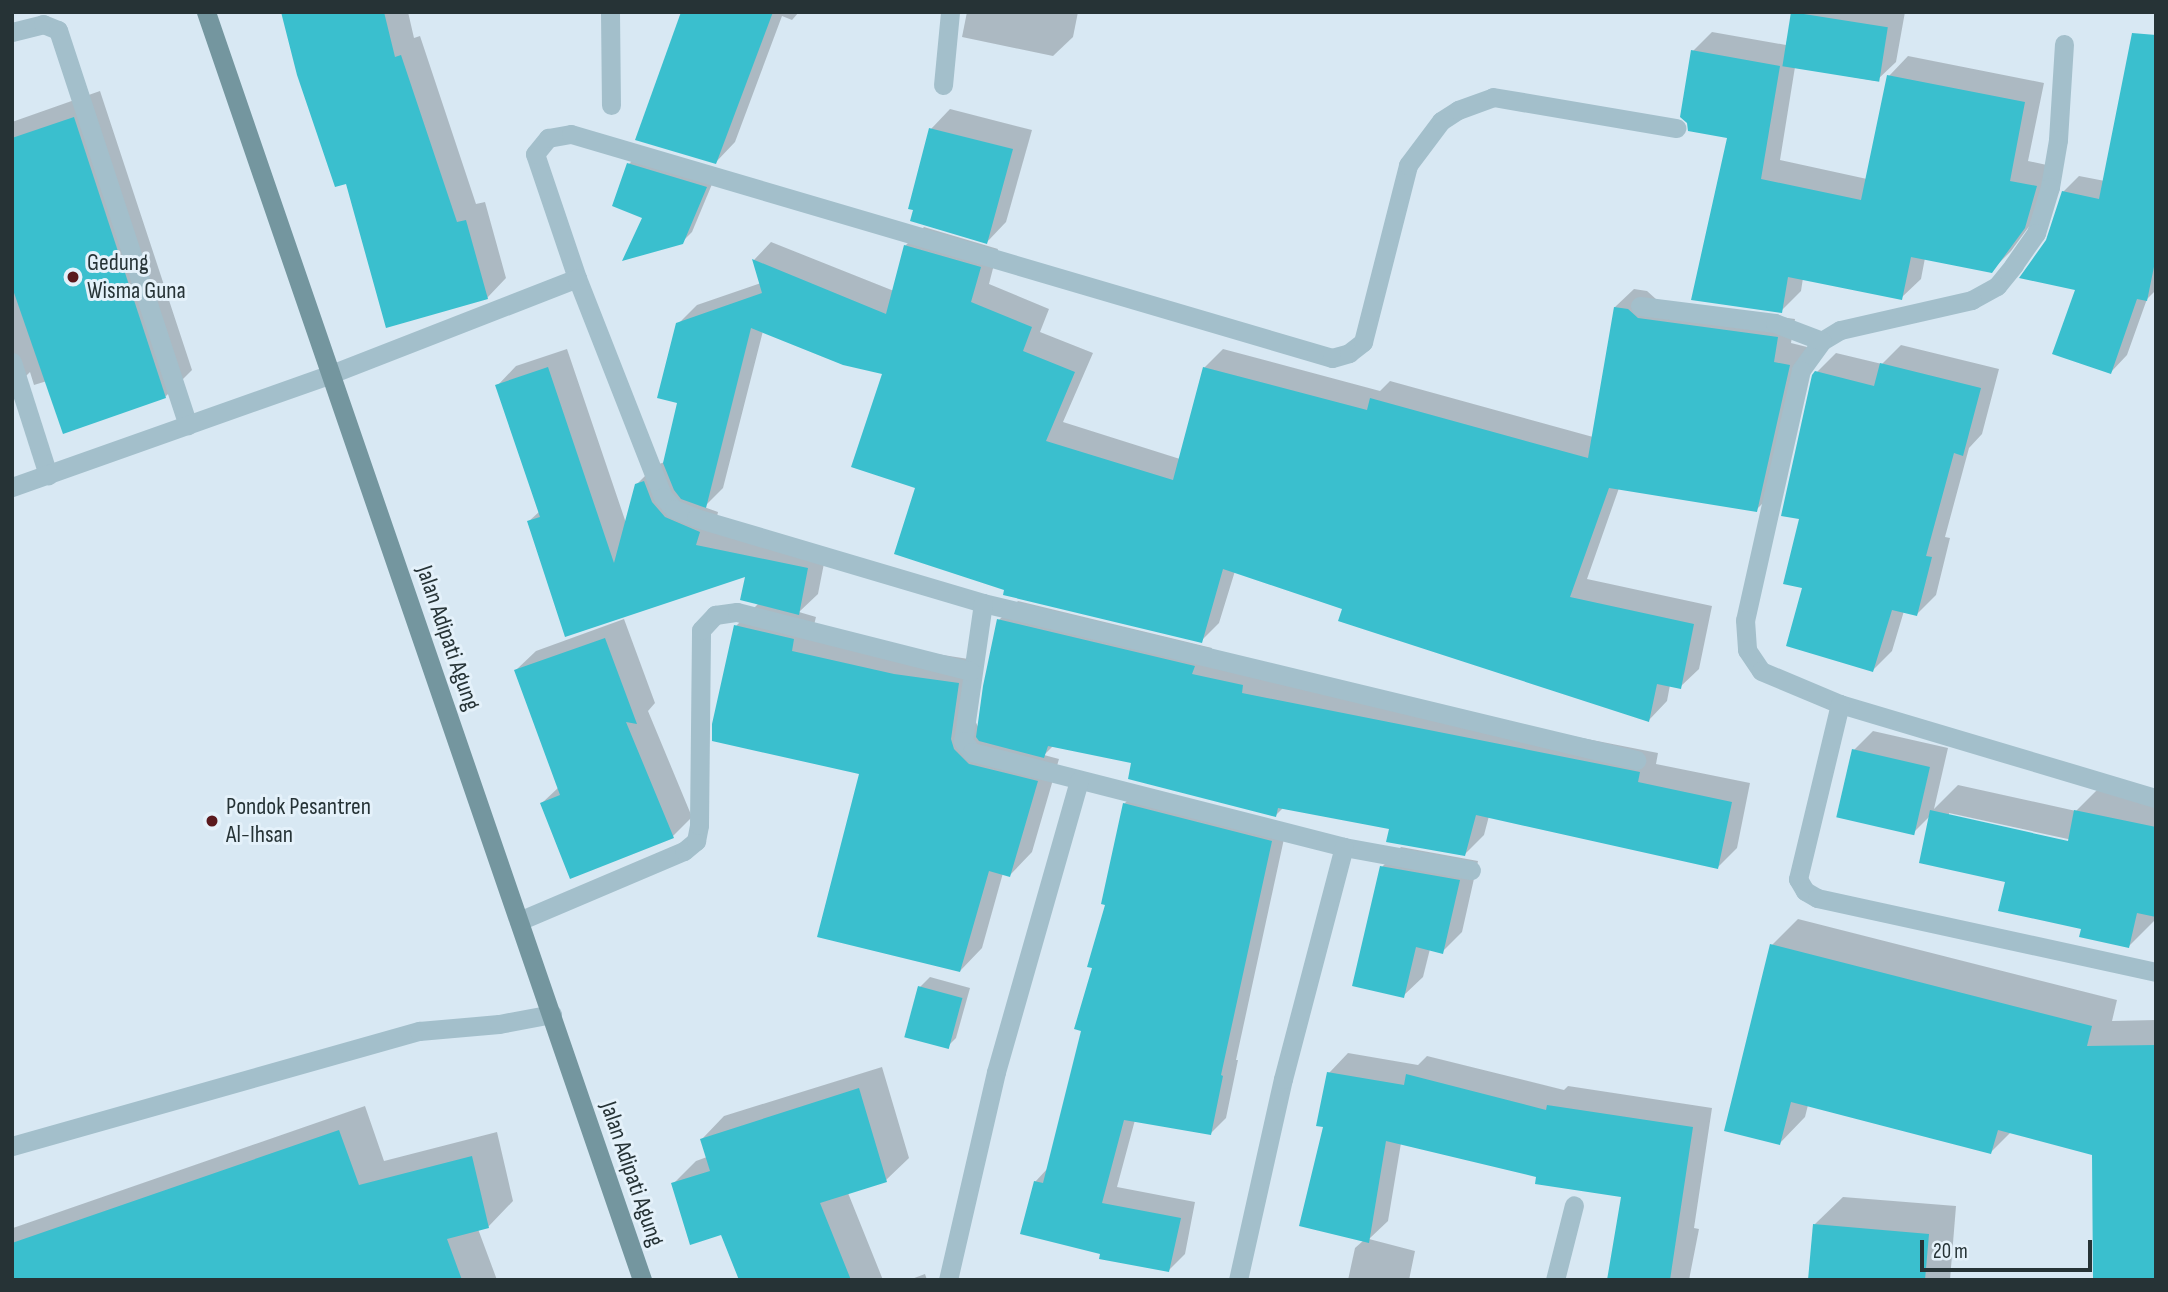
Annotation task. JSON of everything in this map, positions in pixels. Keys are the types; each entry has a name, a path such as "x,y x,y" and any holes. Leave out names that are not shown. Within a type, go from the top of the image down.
{"main road":[{"name":"Jalan Adipati Agung","path":"206,12 642,1280"}],"street":[{"path":"610,12 611,105"},
{"path":"943,86 950,12"},
{"path":"12,32 43,24 58,30 188,425"},
{"path":"2064,44 2058,140 2050,187 2036,233 2014,265 1997,286 1972,300 1840,330 1822,341 1801,370 1745,621 1747,650 1760,671 1840,704 2156,798"},
{"path":"1636,761 983,603 696,518 674,509 663,497 576,278 536,155 548,138 571,134 1332,358 1349,353 1363,342 1408,166 1441,121 1458,110 1493,97 1676,128"},
{"path":"12,487 331,374 576,278"},
{"path":"1640,306 1775,323 1822,341"},
{"path":"12,362 48,475"},
{"path":"983,603 963,740 972,752 1344,847 1471,870"},
{"path":"519,921 684,851 696,841 699,825 701,630 715,615 737,612 971,671"},
{"path":"1840,704 1798,879 1805,891 1817,898 2156,972"},
{"path":"948,1280 996,1072 1079,781"},
{"path":"1237,1280 1283,1079 1344,847"},
{"path":"12,1146 419,1031 499,1024 552,1014"},
{"path":"1555,1280 1574,1205"}],"building":[{"path":"281,12 384,12 395,57 401,55 457,222 466,220 488,299 386,328 346,184 335,187 297,75"},
{"path":"681,12 773,12 716,164 635,140"},
{"path":"1791,12 1888,27 1879,82 1782,66"},
{"path":"2132,33 2156,35 2156,257 2147,301 2137,299 2111,374 2052,354 2075,290 2019,278 2046,240 2062,191 2099,199"},
{"path":"1691,50 1780,66 1761,179 1861,200 1887,75 2025,102 2010,181 2037,186 2025,228 1992,273 1911,257 1902,300 1788,277 1782,313 1691,300 1727,138 1688,131 1687,123 1680,117"},
{"path":"74,117 166,398 63,434 12,287 12,138"},
{"path":"929,128 1013,149 987,244 910,221 913,210 908,209"},
{"path":"627,163 707,187 683,244 622,261 642,218 612,206"},
{"path":"904,245 981,267 971,302 1032,327 1023,351 1075,372 1046,441 1173,480 1203,367 1367,410 1370,398 1588,458 1614,307 1628,309 1638,318 1778,337 1774,362 1790,365 1757,512 1609,488 1570,597 1694,624 1681,689 1657,684 1649,722 1338,621 1342,609 1223,569 1202,643 1003,595 1004,590 894,554 915,488 851,467 882,374 843,365 751,328 706,508 681,499 674,490 663,463 677,403 657,398 676,323 762,293 752,259 886,314"},
{"path":"1880,363 1981,388 1963,456 1954,453 1926,556 1932,557 1917,616 1892,610 1873,672 1786,646 1802,588 1783,584 1799,519 1781,516 1812,375 1815,371 1874,386"},
{"path":"548,367 614,563 635,484 644,481 652,502 665,517 700,532 696,545 808,568 799,615 740,600 745,577 565,637 527,521 540,517 495,385"},
{"path":"997,619 1195,666 1192,674 1243,685 1242,693 1640,772 1638,782 1732,802 1718,869 1476,815 1465,856 1386,842 1389,829 1278,808 1276,817 1128,779 1131,763 1048,746 1044,758 979,741 976,737 983,686"},
{"path":"734,625 794,639 792,651 894,674 959,683 951,739 954,749 969,764 1038,781 1010,877 989,871 960,972 817,937 859,774 712,741 712,724"},
{"path":"605,638 637,724 626,722 674,838 570,879 540,803 560,795 514,670"},
{"path":"1852,749 1930,767 1914,835 1836,817"},
{"path":"1123,803 1272,841 1221,1075 1223,1076 1211,1135 1124,1120 1102,1203 1181,1218 1169,1272 1099,1259 1100,1254 1020,1234 1034,1181 1043,1183 1081,1031 1074,1029 1092,968 1087,967 1105,905 1101,904"},
{"path":"1930,810 2068,841 2074,810 2156,827 2156,917 2137,913 2129,948 2079,937 2081,929 1998,911 2005,882 1919,863"},
{"path":"1380,866 1460,880 1443,954 1416,947 1404,998 1352,986"},
{"path":"1770,944 2092,1026 2087,1046 2156,1045 2156,1280 2093,1280 2092,1155 1998,1130 1991,1154 1791,1102 1780,1145 1724,1131"},
{"path":"918,986 962,998 949,1049 904,1037"},
{"path":"1327,1072 1404,1085 1406,1074 1546,1110 1547,1105 1693,1127 1670,1280 1607,1280 1621,1197 1535,1184 1536,1177 1386,1141 1369,1243 1299,1226 1323,1127 1316,1126"},
{"path":"859,1088 887,1182 820,1203 851,1280 739,1280 721,1235 690,1245 671,1183 710,1171 700,1139"},
{"path":"339,1130 359,1185 472,1156 489,1228 447,1239 462,1280 12,1280 12,1243"},
{"path":"1813,1224 1929,1234 1925,1280 1808,1280"}],"place":[{"name":"Gedung Wisma Guna","path":"73,277"},
{"name":"Pondok Pesantren Al-Ihsan","path":"212,821"}]}
